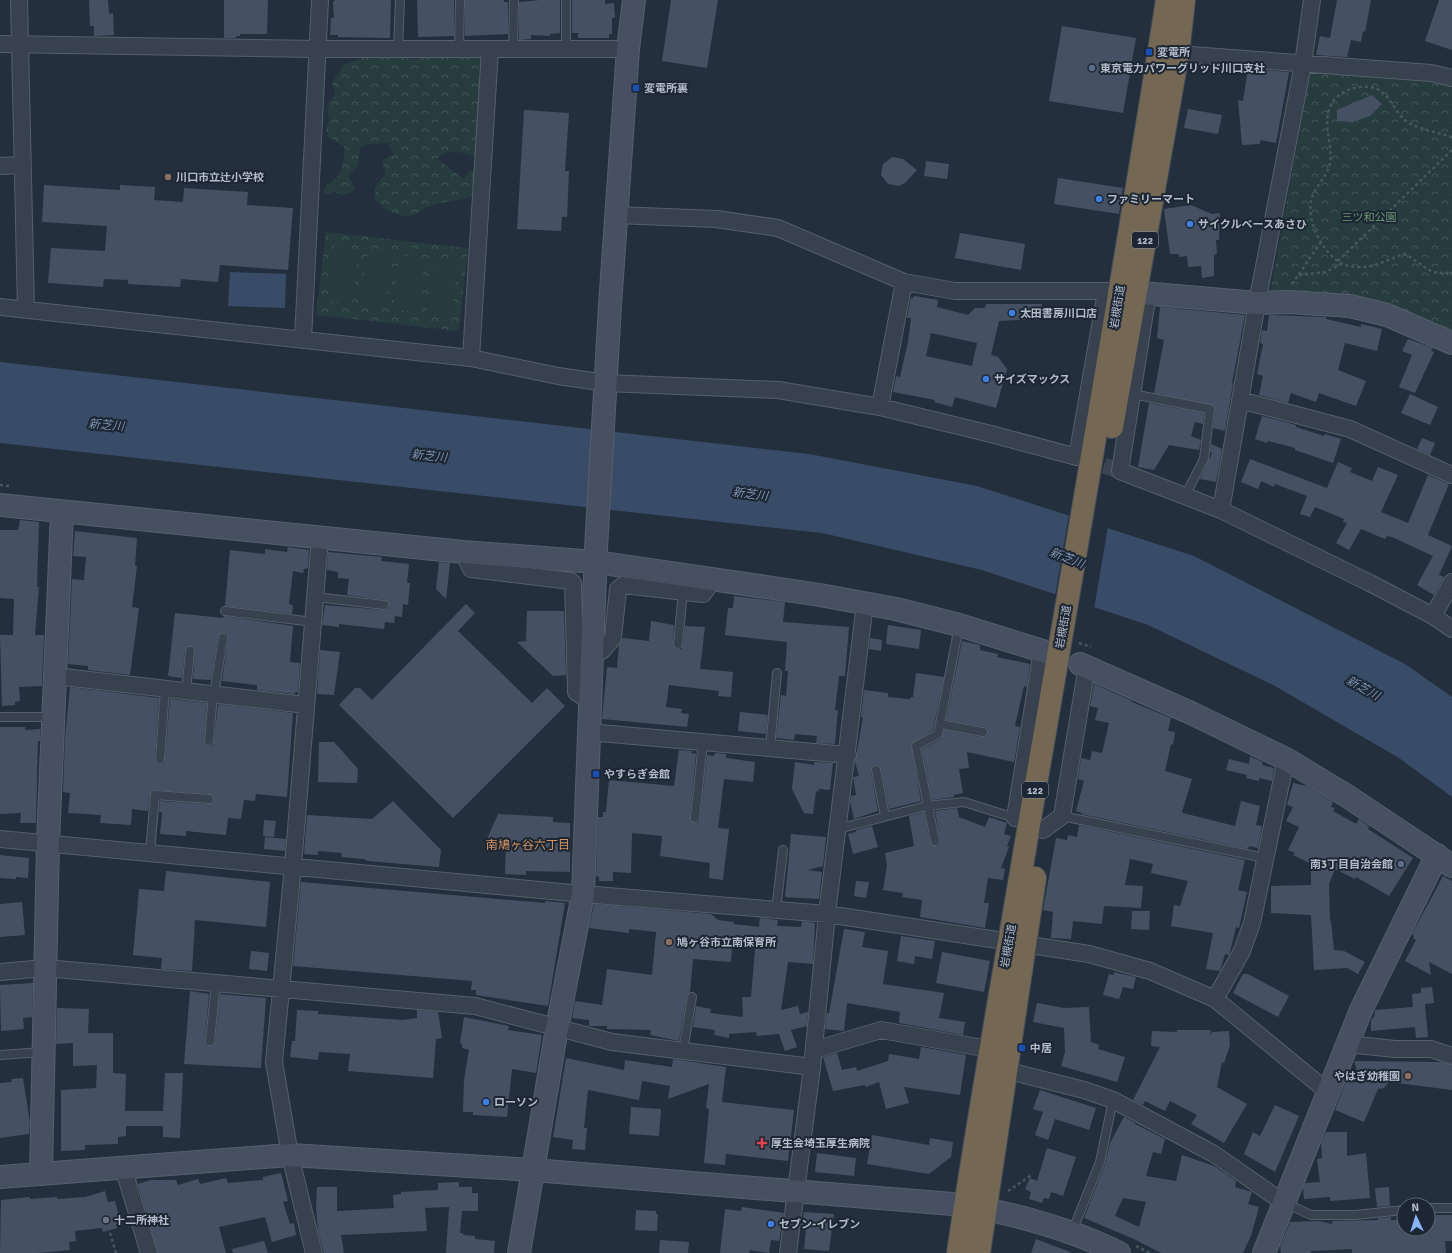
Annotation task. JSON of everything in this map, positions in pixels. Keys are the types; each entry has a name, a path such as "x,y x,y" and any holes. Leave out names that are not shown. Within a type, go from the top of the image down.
{"highway":[{"name":"岩槻街道","path":"979,1253 1005,1070 1016,943 1029,824 1056,646 1134,311 1127,292 1167,0"},
{"name":"岩槻街道","path":"1127,292 1178,54 1184,0"},
{"name":"岩槻街道","path":"958,1253 989,1049 1016,943"}],"street":[{"path":"19,0 26,310"},
{"path":"303,339 320,0"},
{"path":"519,1253 557,1028 583,894 588,732 605,387 628,49 634,0"},
{"path":"1221,510 1257,303 1303,64 1312,0"},
{"path":"0,44 317,49 628,49"},
{"path":"472,358 490,49"},
{"path":"1178,54 1431,73 1452,78"},
{"path":"0,166 23,165"},
{"path":"616,215 716,219 778,228 904,282 955,291 1127,292 1257,303 1289,302 1350,306 1380,313 1452,343"},
{"path":"880,407 904,282"},
{"path":"1127,292 1132,394 1120,471 1221,510 1370,583 1433,616 1452,629"},
{"path":"0,307 472,358 605,387 778,390 880,407 1077,457 1127,292"},
{"path":"1240,400 1350,429 1452,474"},
{"path":"0,505 463,552 596,556 713,580 865,603 1056,646 1029,824 1062,816 1084,665 1204,719 1286,759 1445,861 1361,1010 1264,1253"},
{"path":"40,1174 48,842 62,512"},
{"path":"312,1252 290,1155 274,1062 293,866 320,538"},
{"path":"463,552 471,570 571,581 573,583 576,692 590,700"},
{"path":"592,656 603,650 613,638 618,589 624,585 703,594 713,580"},
{"path":"1433,616 1452,582"},
{"path":"788,1253 812,1067 827,914 848,755 865,603"},
{"path":"55,676 306,705"},
{"path":"588,732 848,755"},
{"path":"1215,999 1242,951 1252,923 1286,759"},
{"path":"0,838 583,894 827,914 1089,954 1150,971 1215,999 1328,1092"},
{"path":"0,972 45,968 475,1006 612,1042 812,1067"},
{"path":"814,1050 881,1030 989,1049"},
{"path":"1348,1044 1395,1049 1431,1049 1452,1056"},
{"path":"1005,1070 1084,1090 1113,1100 1214,1154 1284,1203"},
{"path":"0,1177 290,1155 533,1170 796,1190 965,1205 1025,1218 1125,1248"},
{"path":"123,1167 150,1253"}],"lane":[{"path":"398,49 400,0"},
{"path":"459,49 460,0"},
{"path":"513,49 514,0"},
{"path":"566,0 566,49"},
{"path":"1132,394 1210,409 1204,459 1186,496"},
{"path":"678,644 683,591"},
{"path":"315,597 384,605"},
{"path":"225,611 313,622"},
{"path":"935,842 926,806 916,746 938,734 959,625"},
{"path":"209,741 214,694 223,638"},
{"path":"186,691 190,651"},
{"path":"770,748 777,673"},
{"path":"160,759 165,689"},
{"path":"0,718 53,717"},
{"path":"940,724 983,732"},
{"path":"695,818 703,742"},
{"path":"876,770 885,816"},
{"path":"150,852 155,795 209,799"},
{"path":"838,829 926,806 964,802 1029,824"},
{"path":"1062,816 1265,858"},
{"path":"776,910 783,850"},
{"path":"210,1041 216,983"},
{"path":"683,1051 692,997"},
{"path":"0,1055 43,1052"},
{"path":"1072,1232 1100,1162 1113,1100"},
{"path":"1284,1203 1311,1215 1355,1215 1396,1211"},
{"path":"1436,1208 1452,1208"}],"path":[{"path":"1341,264 1317,236 1310,212 1315,191 1330,164 1330,146 1326,127 1332,103 1340,95 1350,89 1370,87 1381,92 1390,99 1407,122 1452,137"},
{"path":"1338,261 1452,150"},
{"path":"1289,302 1289,291 1298,275 1321,242"},
{"path":"1298,275 1326,272 1341,264 1363,267 1405,254 1426,270 1436,273 1451,272 1452,278"},
{"path":"1008,1191 1033,1174"},
{"path":"1004,1185 1012,1196"},
{"path":"110,1233 116,1253"},
{"path":"1125,1248 1150,1253"}],"green space":[{"path":"373,55 415,59 433,56 481,56 484,66 484,81 477,94 483,103 479,152 474,156 459,152 450,152 437,159 464,179 469,171 479,172 475,196 433,205 416,214 408,216 403,216 386,209 374,198 376,185 386,174 382,161 393,154 389,143 368,144 360,148 358,166 348,176 355,188 351,193 341,195 334,191 328,195 323,192 327,185 339,175 344,158 344,146 328,137 326,129 329,120 327,104 333,98 335,92 332,83 344,64"},
{"name":"三ツ和公園","path":"1310,73 1428,80 1452,85 1452,336 1270,294"},
{"path":"326,232 468,248 459,331 316,315"},
{"path":"334,246 359,250 352,304 327,300"},
{"path":"368,251 392,254 385,308 360,305"},
{"path":"400,255 425,258 418,312 393,309"},
{"path":"433,260 458,263 451,317 426,313"}],"water":[{"path":"230,272 286,274 285,308 228,306"},
{"name":"新芝川","path":"0,362 809,454 977,486 1194,556 1405,664 1452,697 1452,797 1399,758 1275,686 1148,625 982,570 822,533 0,443"}],"pier":[{"path":"1069,514 1108,526 1094,609 1055,596"}],"building":[{"path":"89,0 108,0 109,14 113,13 114,35 94,36 94,26 90,26"},
{"path":"224,0 268,0 267,34 240,34 240,36 236,36 236,38 224,38"},
{"path":"335,0 391,0 390,38 338,37 338,35 330,35 331,18 334,18 333,2"},
{"path":"417,0 454,0 454,36 418,37"},
{"path":"465,0 504,0 504,2 508,2 508,34 465,36"},
{"path":"560,0 560,33 550,34 550,36 531,35 531,39 519,40 519,2"},
{"path":"572,0 605,0 605,4 614,3 615,18 612,18 612,34 609,34 609,38 578,38 578,33 572,33"},
{"path":"671,0 718,0 707,68 662,61"},
{"path":"1337,0 1371,0 1365,32 1363,31 1361,42 1351,40 1347,57 1316,55 1320,36 1330,38"},
{"path":"1439,0 1452,0 1452,50 1425,41"},
{"path":"1062,26 1136,38 1123,113 1049,101"},
{"path":"1248,69 1289,72 1276,143 1260,140 1260,144 1242,145 1238,100 1243,101"},
{"path":"1372,95 1382,104 1370,116 1353,122 1337,121 1337,110"},
{"path":"1188,109 1222,115 1218,134 1184,128"},
{"path":"524,110 569,113 565,171 569,171 567,217 562,217 561,231 517,229"},
{"path":"892,157 903,159 917,170 905,183 899,186 888,184 881,175 883,164"},
{"path":"926,161 949,164 947,179 924,176"},
{"path":"1058,178 1123,188 1119,214 1054,204"},
{"path":"44,185 120,190 120,185 155,187 154,200 183,202 184,188 248,192 247,205 293,208 288,270 220,265 218,282 181,279 180,287 128,284 128,280 104,279 103,287 48,283 51,248 105,251 107,226 42,222"},
{"path":"1191,205 1212,214 1220,213 1219,240 1216,240 1217,254 1214,255 1214,276 1202,278 1201,266 1188,267 1187,256 1179,257 1179,254 1170,254 1164,209"},
{"path":"960,233 1025,244 1021,270 955,258"},
{"path":"914,296 938,300 937,307 968,315 975,308 985,308 986,304 1042,304 1042,319 999,321 991,355 998,357 1007,369 996,408 955,397 952,407 934,402 935,400 893,392 896,376 900,377 908,342 911,318 907,318 911,298","holes":["931,333 977,343 972,366 926,356"]},
{"path":"1160,307 1245,315 1232,383 1225,431 1213,428 1215,409 1213,405 1154,393 1164,340 1157,338"},
{"path":"1269,315 1326,317 1326,319 1361,327 1361,324 1382,329 1377,351 1345,343 1338,370 1366,381 1356,406 1319,393 1316,402 1291,393 1288,403 1259,395 1263,376 1257,374 1263,344 1260,343 1262,330 1267,331"},
{"path":"1408,339 1433,348 1431,351 1434,352 1415,393 1399,387 1412,355 1402,351"},
{"path":"1410,394 1438,407 1430,425 1401,413"},
{"path":"1149,403 1204,413 1203,424 1195,422 1191,436 1201,440 1199,450 1169,445 1154,470 1138,467"},
{"path":"1262,416 1296,425 1296,427 1324,436 1325,434 1341,439 1333,463 1295,450 1295,448 1268,441 1267,443 1255,439"},
{"path":"1422,438 1435,443 1430,455 1417,449"},
{"path":"1211,444 1222,449 1216,482 1200,479 1212,453 1210,452"},
{"path":"1250,459 1327,488 1338,462 1352,468 1350,472 1372,481 1378,467 1398,475 1381,512 1408,523 1428,475 1449,484 1428,535 1452,546 1439,575 1444,577 1434,595 1417,585 1433,556 1392,537 1387,536 1385,539 1361,529 1349,550 1336,543 1347,523 1343,522 1344,519 1315,507 1310,517 1300,514 1307,496 1275,484 1274,487 1261,481 1258,489 1241,482"},
{"path":"20,520 39,522 37,587 39,587 35,635 44,635 42,686 19,687 20,701 15,702 15,705 2,706 0,635 13,635 14,599 0,598 0,530 18,530"},
{"path":"75,531 137,538 135,566 137,566 132,607 139,608 130,675 88,670 88,666 68,664 72,579 84,580 86,557 73,556"},
{"path":"288,547 309,550 308,568 304,569 303,573 293,571 289,604 293,605 292,614 225,606 230,550 265,554 265,549 287,552"},
{"path":"328,552 382,557 381,561 409,564 407,583 410,583 408,605 403,604 402,617 395,616 394,623 385,622 384,629 339,624 339,627 322,625 325,605 383,610 388,609 389,605 385,600 347,595 349,579 338,578 338,572 327,570"},
{"path":"439,562 450,563 446,599 436,589"},
{"path":"734,596 785,602 783,622 849,627 845,676 839,676 835,710 838,710 835,744 816,743 817,736 795,734 794,740 776,738 781,695 786,696 788,671 785,671 787,642 725,635 728,608 733,608"},
{"path":"466,604 475,613 458,631 532,703 547,688 565,706 453,818 339,705 355,688 360,688 372,700"},
{"path":"527,611 564,611 566,675 553,676 517,642 526,641"},
{"path":"175,613 223,618 224,616 293,626 290,662 300,663 298,692 295,692 295,694 257,690 257,685 222,681 228,639 227,634 223,633 218,637 211,680 193,679 195,651 194,647 190,646 185,650 182,678 168,676"},
{"path":"651,621 674,625 673,644 677,649 681,649 683,645 685,626 705,627 700,669 733,672 731,697 718,696 719,691 669,685 666,707 682,709 681,713 689,714 687,727 602,719 607,667 617,668 619,645 623,638 649,641"},
{"path":"888,625 921,630 919,649 886,644"},
{"path":"870,638 882,640 881,651 869,649"},
{"path":"962,641 980,645 980,650 998,654 997,657 1030,664 1027,687 1024,686 1015,726 1020,727 1014,762 967,752 969,768 959,769 963,793 954,795 954,797 932,800 922,749 941,739 944,730 982,737 988,733 988,730 984,727 946,720"},
{"path":"320,650 340,652 334,695 317,694"},
{"path":"916,673 944,677 933,730 911,744 921,801 889,809 881,769 878,765 875,765 871,771 878,811 854,819 850,802 851,796 856,795 853,777 859,776 855,762 863,717 861,717 864,690 888,693 888,697 910,699 913,697"},
{"path":"1094,684 1171,718 1168,731 1175,732 1173,745 1171,744 1165,771 1192,779 1182,812 1183,813 1235,826 1241,801 1260,806 1256,825 1262,826 1258,848 1249,846 1248,849 1081,814 1082,813 1076,811 1084,781 1078,779 1081,758 1090,760 1092,751 1102,753 1109,723 1095,720 1098,708 1090,706"},
{"path":"70,687 159,698 155,759 159,764 163,764 165,759 170,699 207,703 204,741 208,746 212,746 214,742 218,704 293,713 287,797 256,794 255,801 244,800 241,819 228,818 226,835 186,831 186,836 160,834 162,812 159,812 160,801 209,804 213,802 214,799 209,794 153,790 150,794 148,811 132,809 131,825 100,823 101,815 68,813 70,793 63,792 65,737"},
{"path":"740,712 768,715 766,734 738,731"},
{"path":"0,727 25,727 25,730 40,729 40,741 38,741 36,823 20,823 21,813 0,814"},
{"path":"319,742 334,742 358,769 357,783 318,782"},
{"path":"679,750 692,751 691,753 696,754 690,817 694,823 698,823 700,819 707,755 714,756 715,753 726,754 726,758 755,762 753,782 724,779 718,828 729,829 723,880 709,878 710,863 660,856 662,836 632,833 631,873 613,872 613,881 599,881 599,877 596,876 598,817 603,817 603,812 606,812 609,780 674,786"},
{"path":"1250,756 1263,762 1262,765 1274,768 1272,781 1259,778 1259,781 1246,778 1247,775 1226,770 1229,759 1249,764"},
{"path":"795,762 814,765 814,762 833,763 830,790 819,789 818,792 816,791 813,814 804,813 792,789"},
{"path":"1293,783 1307,786 1333,802 1331,807 1335,808 1333,811 1356,824 1359,819 1369,826 1368,829 1413,858 1389,896 1356,877 1355,879 1335,869 1329,884 1330,921 1334,950 1344,951 1365,962 1358,974 1347,968 1314,970 1311,915 1271,913 1271,886 1311,885 1311,864 1293,855 1295,853 1288,850 1299,827 1286,821 1293,807 1287,805"},
{"path":"393,801 441,850 439,867 368,861 363,859 341,857 342,853 318,851 318,855 304,854 307,815 372,819"},
{"path":"957,808 959,817 985,827 989,817 1007,823 1004,834 1011,836 1007,846 1009,847 1001,868 1005,869 1003,880 988,878 984,903 989,903 985,928 920,917 922,900 902,897 903,893 883,890 887,865 885,853 914,846 909,816 924,812 930,842 936,846 939,845 940,840 935,811"},
{"path":"498,814 553,817 553,822 570,823 570,872 526,871 526,875 505,874 506,840 487,839"},
{"path":"264,820 276,821 274,837 263,836"},
{"path":"1079,825 1245,860 1238,890 1247,892 1239,928 1236,927 1229,955 1225,954 1220,971 1206,969 1213,933 1171,926 1174,905 1180,906 1188,881 1151,873 1153,864 1130,859 1125,885 1143,886 1141,908 1104,906 1102,924 1073,921 1071,939 1051,938 1053,912 1043,910 1056,838 1067,840 1068,835 1077,837"},
{"path":"872,826 878,847 853,854 848,834 856,832 856,830"},
{"path":"791,834 826,837 823,866 808,870 822,872 819,899 785,897"},
{"path":"265,837 286,839 285,851 264,849"},
{"path":"0,855 29,858 28,878 0,878"},
{"path":"166,871 270,882 266,927 195,920 192,971 161,969 162,958 133,955 139,889 164,891"},
{"path":"1443,876 1452,881 1452,974 1429,962 1431,975 1405,961 1416,940 1413,938 1414,936 1412,934"},
{"path":"856,881 869,882 866,898 854,896"},
{"path":"301,882 545,903 545,901 565,903 548,1006 476,995 476,990 471,990 472,981 293,966"},
{"path":"22,902 25,935 0,937 0,904"},
{"path":"594,904 711,914 718,920 734,922 734,924 759,927 760,918 778,920 777,926 801,927 802,921 815,923 813,964 788,962 781,1010 798,1006 800,1014 808,1012 807,1026 791,1030 797,1047 785,1051 779,1034 757,1036 756,1032 729,1034 729,1038 714,1035 715,1030 693,1027 696,1006 711,1009 710,1013 743,1017 742,997 751,997 755,949 732,947 731,962 693,959 690,992 687,996 679,1041 650,1035 651,1030 607,1029 607,1026 589,1026 589,1020 572,1018 575,1001 602,1005 607,969 652,975 656,932 629,929 629,933 589,928"},
{"path":"1132,911 1150,911 1149,930 1131,929"},
{"path":"844,929 865,932 862,947 888,951 883,984 944,993 939,1018 965,1022 963,1035 899,1023 900,1012 847,1003 844,1031 825,1029"},
{"path":"901,936 935,941 932,959 915,956 914,964 897,961"},
{"path":"251,951 269,953 267,971 249,969"},
{"path":"942,952 990,961 984,992 936,983"},
{"path":"1114,972 1136,977 1133,989 1123,987 1119,999 1103,995 1109,974 1114,975"},
{"path":"1243,974 1248,974 1289,996 1278,1017 1233,993"},
{"path":"33,983 32,1017 23,1018 24,1029 1,1031 0,985"},
{"path":"1432,987 1434,1003 1425,1004 1428,1037 1416,1038 1415,1027 1371,1031 1371,1020 1374,1017 1375,1010 1413,1007 1412,994 1421,993 1421,988"},
{"path":"190,991 209,994 205,1040 206,1045 210,1046 215,1042 220,994 266,998 261,1068 184,1064"},
{"path":"1037,1003 1064,1008 1089,1007 1091,1042 1099,1045 1098,1049 1125,1057 1117,1082 1061,1066 1065,1052 1064,1028 1033,1022"},
{"path":"57,1008 89,1009 88,1033 113,1033 113,1073 126,1074 125,1111 163,1111 165,1073 183,1073 180,1138 163,1137 163,1126 126,1126 126,1136 118,1137 118,1144 85,1145 85,1150 61,1151 61,1090 96,1088 97,1065 73,1066 73,1043 56,1044"},
{"path":"297,1010 318,1011 318,1014 403,1020 417,1018 417,1010 438,1012 442,1038 436,1039 433,1078 348,1071 350,1054 319,1052 318,1060 290,1057 292,1041 295,1041"},
{"path":"464,1017 509,1026 508,1030 542,1035 536,1073 512,1069 507,1117 473,1115 473,1112 463,1112 464,1080 469,1050 462,1048 462,1044 460,1043"},
{"path":"1177,1030 1211,1030 1210,1036 1212,1032 1229,1031 1230,1045 1224,1063 1222,1062 1217,1087 1247,1104 1224,1143 1191,1124 1197,1115 1170,1101 1165,1111 1145,1101 1143,1105 1133,1100 1160,1047 1151,1046 1152,1031 1177,1032"},
{"path":"921,1047 966,1055 960,1095 904,1087 909,1103 886,1109 879,1082 866,1087 865,1085 833,1091 823,1057 837,1053 842,1070 856,1067 857,1071 888,1061 889,1054 919,1059"},
{"path":"566,1058 624,1070 625,1060 672,1067 673,1059 726,1067 722,1102 794,1110 788,1161 726,1154 725,1165 704,1163 709,1109 706,1108 709,1084 668,1099 670,1086 642,1081 639,1100 588,1090 584,1128 587,1128 585,1150 572,1149 573,1140 553,1137"},
{"path":"1354,1061 1441,1062 1452,1065 1452,1090 1389,1082 1384,1088 1378,1089 1364,1122 1335,1110 1347,1078 1361,1084"},
{"path":"23,1078 30,1123 29,1134 0,1138 0,1083 12,1082 11,1079"},
{"path":"1040,1090 1096,1108 1089,1130 1055,1119 1048,1140 1035,1135 1043,1112 1033,1109"},
{"path":"1275,1105 1299,1116 1275,1172 1244,1154 1253,1132 1260,1136"},
{"path":"631,1107 661,1109 659,1136 629,1134"},
{"path":"1124,1117 1165,1139 1161,1154 1153,1152 1146,1176 1176,1181 1182,1155 1214,1166 1236,1181 1235,1187 1252,1192 1248,1204 1259,1207 1251,1236 1243,1253 1161,1253 1134,1239 1084,1218 1105,1164 1110,1143","holes":["1123,1198 1146,1202 1139,1227 1115,1216"]},
{"path":"1326,1132 1347,1132 1347,1156 1366,1153 1370,1198 1330,1201 1330,1197 1304,1199 1303,1188 1305,1183 1320,1182 1317,1159 1322,1158 1321,1143"},
{"path":"872,1135 929,1145 930,1138 953,1142 951,1157 929,1174 867,1164"},
{"path":"1047,1148 1076,1157 1063,1196 1051,1192 1049,1199 1044,1198 1042,1203 1029,1199 1031,1192 1025,1189 1030,1178 1037,1181"},
{"path":"817,1153 856,1158 854,1176 815,1172"},
{"path":"281,1173 288,1201 283,1202 290,1224 294,1223 296,1235 272,1242 265,1217 219,1227 226,1253 158,1253 138,1184 151,1180 176,1180 178,1185 198,1179 200,1184 226,1178 228,1183 263,1180 263,1177"},
{"path":"459,1182 459,1187 472,1187 472,1193 478,1193 478,1211 462,1211 460,1233 463,1233 463,1235 475,1236 475,1239 495,1241 494,1253 446,1253 449,1207 425,1208 427,1231 341,1235 344,1253 324,1253 318,1230 316,1209 317,1187 337,1187 337,1211 394,1208 393,1195 401,1194 401,1192 438,1190 438,1183"},
{"path":"1389,1187 1390,1206 1377,1207 1375,1188"},
{"path":"105,1191 108,1202 115,1201 121,1223 116,1224 117,1228 103,1232 102,1228 75,1231 76,1241 69,1242 70,1250 38,1253 0,1253 1,1200 30,1197 30,1199 57,1197 57,1199 85,1197"},
{"path":"742,1207 784,1213 779,1241 771,1240 769,1253 750,1250 749,1253 720,1253 725,1209 741,1211"},
{"path":"636,1210 656,1211 656,1214 658,1214 657,1231 635,1230"},
{"path":"804,1212 834,1214 829,1251 804,1249 806,1228 801,1228"},
{"path":"1436,1215 1452,1215 1452,1241 1445,1241 1446,1253 1352,1253 1352,1249 1311,1251 1311,1253 1281,1253 1280,1246 1290,1222 1319,1221 1332,1224 1332,1221 1378,1220 1378,1218 1391,1217 1391,1220 1396,1220 1396,1237 1436,1237"},
{"path":"1036,1239 1070,1252 1070,1253 1031,1253"},
{"path":"660,1240 689,1242 688,1253 659,1253"},
{"path":"264,1241 268,1253 233,1253 232,1249"}],"tunnel":[{"path":"1081,458 1120,471"}],"place":[{"name":"変電所","path":"1149,52"},
{"name":"東京電力パワーグリッド川口支社","path":"1092,68"},
{"name":"変電所裏","path":"636,88"},
{"name":"川口市立辻小学校","path":"168,177"},
{"name":"ファミリーマート","path":"1099,199"},
{"name":"サイクルベースあさひ","path":"1190,224"},
{"name":"太田書房川口店","path":"1012,313"},
{"name":"サイズマックス","path":"986,379"},
{"name":"やすらぎ会館","path":"596,774"},
{"name":"南3丁目自治会館","path":"1401,864"},
{"name":"鳩ヶ谷市立南保育所","path":"669,942"},
{"name":"中居","path":"1022,1048"},
{"name":"やはぎ幼稚園","path":"1408,1076"},
{"name":"ローソン","path":"486,1102"},
{"name":"厚生会埼玉厚生病院","path":"762,1143"},
{"name":"十二所神社","path":"106,1220"},
{"name":"セブン-イレブン","path":"771,1224"}],"district":[{"name":"南鳩ヶ谷六丁目","path":"528,845"}]}
